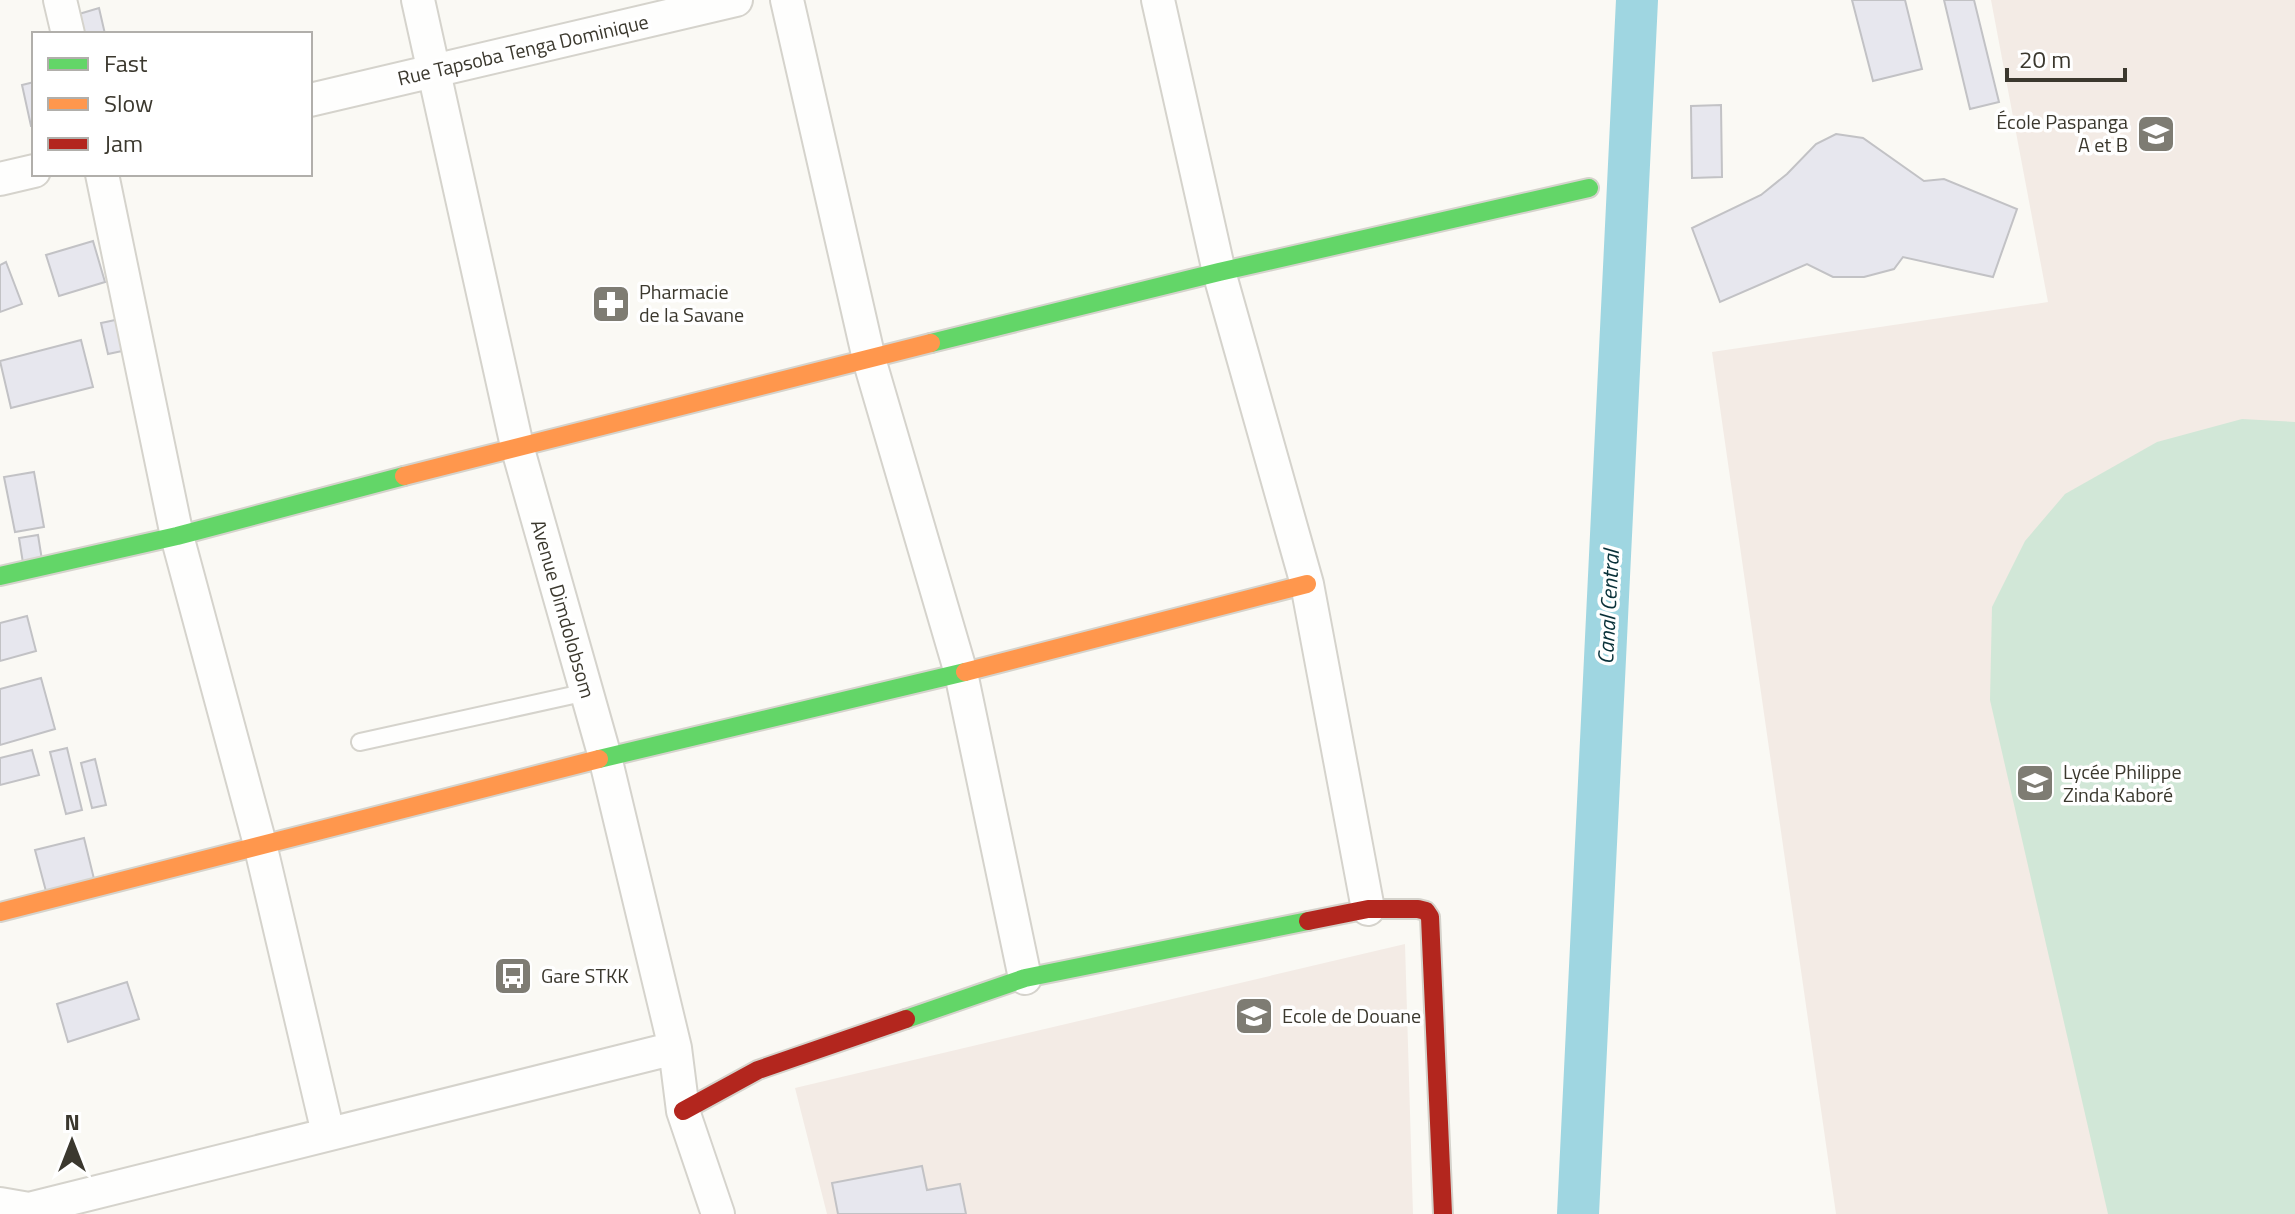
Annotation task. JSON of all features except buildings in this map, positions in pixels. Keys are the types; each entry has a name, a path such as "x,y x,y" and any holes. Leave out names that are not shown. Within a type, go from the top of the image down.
{"street":[{"path":"60,0 68,32"},
{"name":"Avenue Dimdolobsom","path":"418,0 517,446 605,757 675,1048 683,1111 718,1214"},
{"name":"Rue Tapsoba Tenga Dominique","path":"312,100 736,0"},
{"path":"787,0 869,359 961,673 1025,978"},
{"path":"1158,0 1219,272 1307,584 1368,909"},
{"path":"0,179 32,171"},
{"path":"102,176 177,536 260,844 328,1133"},
{"path":"0,576 177,536 517,446 1219,272 1589,188"},
{"path":"0,912 605,757 961,673 1307,584"},
{"path":"683,1111 758,1070 1025,978 1368,909 1418,909 1426,911 1430,917 1443,1214"},
{"path":"0,1204 29,1209 675,1048"}],"lane":[{"path":"360,742 587,692"}],"shaded area":[{"name":"Lycée Philippe Zinda Kaboré","path":"1991,0 2295,0 2295,1214 1836,1214 1712,352 2048,302"},
{"name":"Ecole de Douane","path":"1405,944 1413,1214 827,1214 795,1088"}],"green space":[{"path":"2242,419 2295,422 2295,1214 2108,1214 1990,700 1992,607 2025,541 2065,494 2157,442"}],"waterway":[{"name":"Canal Central","path":"1578,1214 1637,0"}],"traffic: fast":[{"path":"931,343 1219,272 1589,188"},
{"path":"0,576 177,536 404,476"},
{"path":"599,759 965,672"},
{"path":"906,1019 1025,978 1308,921"}],"traffic: slow":[{"path":"404,476 931,343"},
{"path":"965,672 1307,584"},
{"path":"0,912 599,759"}],"traffic: jam":[{"path":"1308,921 1368,909 1418,909 1426,911 1430,917 1443,1214"},
{"path":"683,1111 758,1070 906,1019"}],"place":[{"name":"École Paspanga A et B","path":"2156,134"},
{"name":"Pharmacie de la Savane","path":"611,304"},
{"name":"Lycée Philippe Zinda Kaboré","path":"2035,783"},
{"name":"Gare STKK","path":"513,976"},
{"name":"Ecole de Douane","path":"1254,1016"}]}
